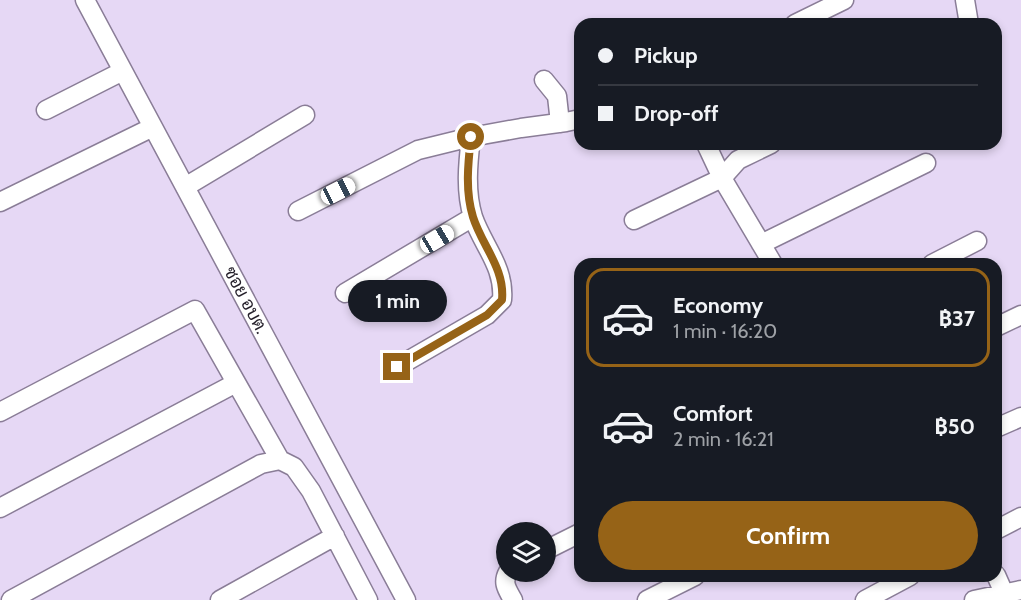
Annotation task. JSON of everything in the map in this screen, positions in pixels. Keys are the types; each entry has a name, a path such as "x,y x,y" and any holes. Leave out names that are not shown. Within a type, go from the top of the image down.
{"street":[{"name":"ซอย อบต.","path":"85,0 406,600"},
{"path":"807,18 844,0"},
{"path":"965,0 968,18"},
{"path":"46,110 123,71"},
{"path":"544,80 557,96 560,123"},
{"path":"185,187 304,115"},
{"path":"298,211 418,150 471,137 574,120"},
{"path":"0,202 153,127"},
{"path":"397,367 487,315 502,300 503,288 500,273 473,217 467,181 471,137"},
{"path":"709,150 722,178 769,258"},
{"path":"634,220 722,178 738,160 759,150"},
{"path":"761,244 926,164"},
{"path":"345,293 473,217"},
{"path":"944,258 977,241"},
{"path":"0,412 195,310 280,460 294,467 311,490 368,600"},
{"path":"1002,324 1021,315"},
{"path":"0,508 236,383"},
{"path":"1002,425 1021,417"},
{"path":"11,600 261,464 280,460"},
{"path":"1002,527 1021,517"},
{"path":"556,545 574,536"},
{"path":"220,600 335,537"},
{"path":"505,582 513,600"},
{"path":"647,600 683,582"},
{"path":"865,600 899,582"},
{"path":"974,600 1011,594 1002,582"}],"route":[{"path":"397,367 487,315 502,300 503,288 500,273 473,217 469,196 467,181 471,137"}]}
